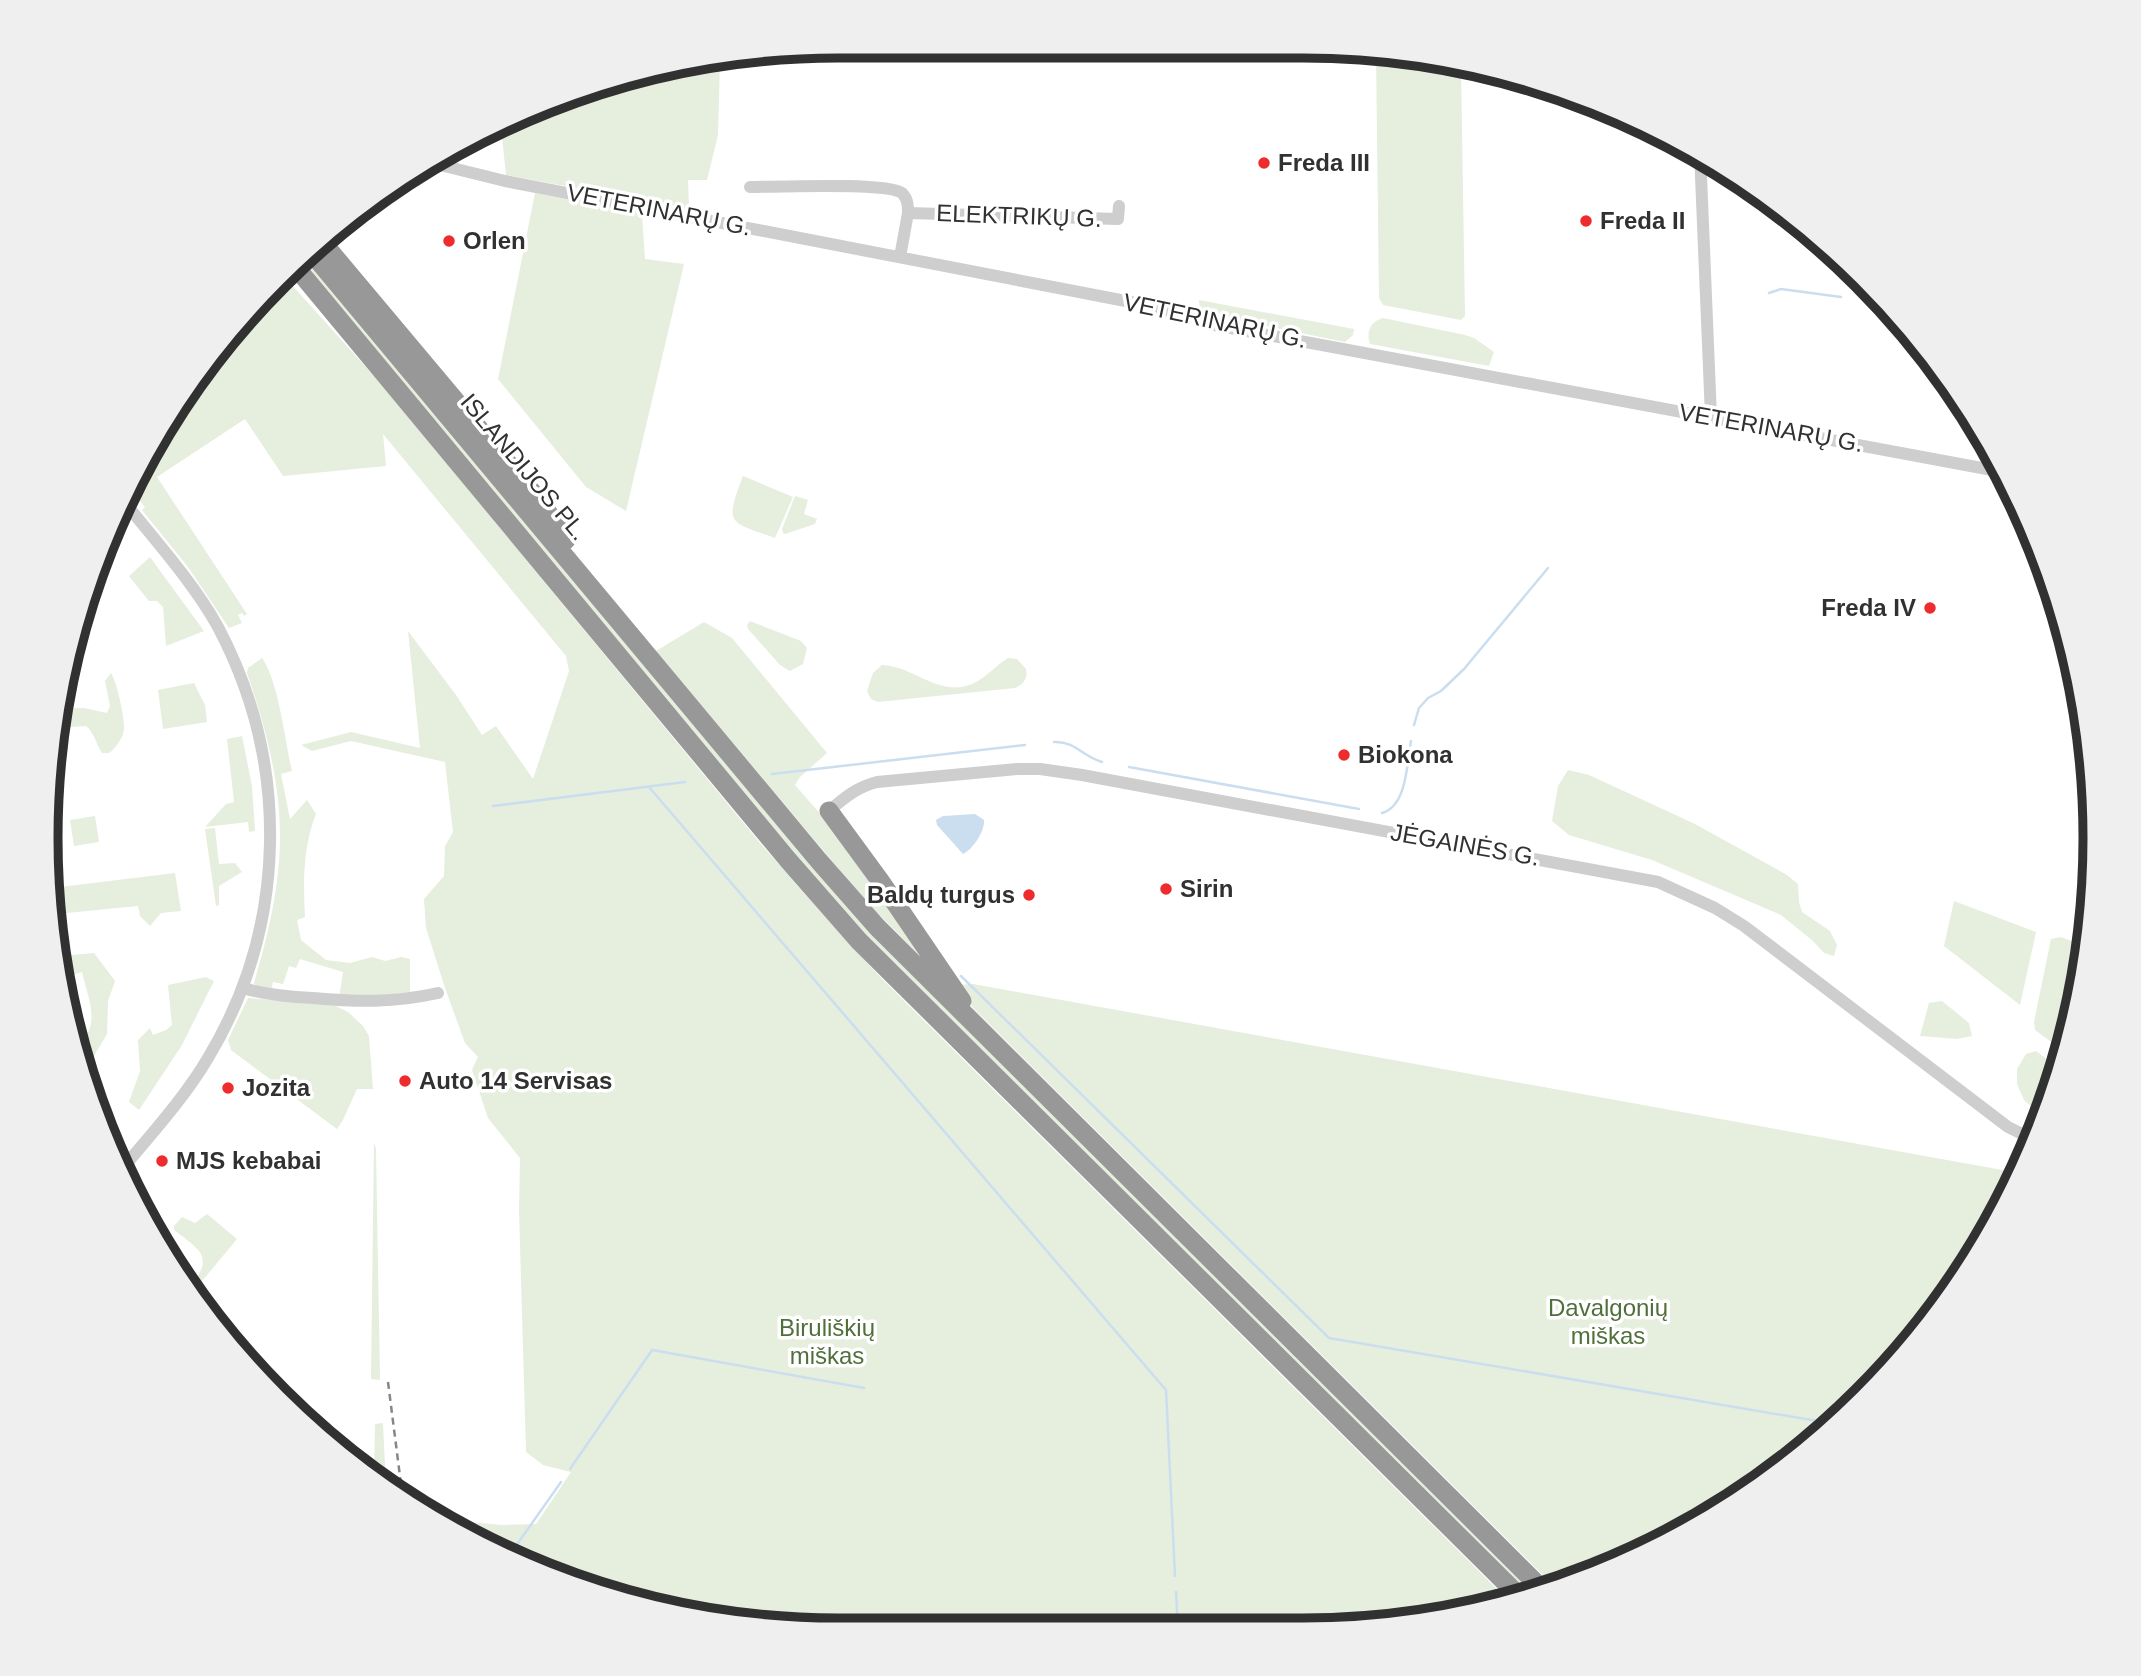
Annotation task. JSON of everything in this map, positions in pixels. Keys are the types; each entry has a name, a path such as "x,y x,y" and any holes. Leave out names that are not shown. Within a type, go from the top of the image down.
{"highway":[{"path":"327,248 543,505 634,639"},
{"name":"ISLANDIJOS PL.","path":"316,258 819,861 877,927 988,1039"},
{"name":"ISLANDIJOS PL.","path":"300,273 788,860 859,941 1513,1590"},
{"path":"829,811 988,1039 1536,1583"}],"street":[{"name":"VETERINARŲ G.","path":"443,165 518,183 1136,303 1195,317 1209,324 1991,470"},
{"path":"1701,167 1711,417"},
{"name":"ELEKTRIKŲ G.","path":"750,187 892,189 902,194 908,203 900,257"},
{"name":"ELEKTRIKŲ G.","path":"908,213 1118,219 1119,206"},
{"path":"128,1162 199,1073 226,1027 243,988 263,913 272,832 268,789 256,726 236,665 204,603 130,510"},
{"name":"JĖGAINĖS G.","path":"829,811 851,792 877,782 991,770 1040,769 1091,776 1658,882 1715,908 1744,926 2008,1126 2025,1135"},
{"path":"243,988 276,996 366,1002 416,998 438,993"}],"green space":[{"path":"1376,61 1461,74 1465,316 1461,320 1383,305 1379,298"},
{"path":"720,67 718,135 707,180 688,180 689,209 506,175 502,134 587,99 636,84"},
{"path":"535,193 642,214 645,259 684,264 626,511 586,487 498,379"},
{"path":"312,262 747,786 1530,1584 1519,1588 848,919 558,572 492,488 306,268"},
{"name":"Biruliškių miškas","path":"290,283 381,384 760,843 842,936 884,981 1501,1593 1405,1612 1354,1617 787,1617 736,1612 636,1592 539,1559 462,1521 502,1525 536,1524 571,1472 543,1465 526,1452 520,1158 488,1118 472,1070 478,1057 465,1043 426,928 424,899 444,876 445,846 453,832 445,762 351,741 312,751 301,745 351,732 420,748 408,631 482,735 496,726 533,779 569,671 566,656 383,434 386,466 283,476 245,419 157,477 247,614 238,615 242,623 229,628 188,567 142,510 145,507 138,499 135,501 162,448 189,405 251,324"},
{"path":"1199,300 1354,329 1353,335 1345,342 1207,314 1200,309"},
{"path":"1383,318 1474,338 1494,352 1489,366 1370,344 1370,328"},
{"path":"743,476 793,497 775,538 748,528 735,519 734,504"},
{"path":"795,496 808,500 804,514 817,519 815,524 785,534 782,529"},
{"path":"150,557 204,631 166,646 163,607 157,601 149,601 129,576"},
{"path":"750,621 801,641 807,648 803,664 790,671 780,665 748,629"},
{"path":"704,622 732,638 827,753 800,777 795,785 830,825 938,975 863,898 656,651"},
{"path":"262,658 277,697 292,771 281,774 290,819 307,800 316,814 305,865 305,917 297,920 301,940 326,960 350,963 372,957 385,961 401,957 410,959 410,993 339,998 343,972 300,959 296,968 289,966 283,984 273,982 271,991 258,990 254,983 272,911 280,836 270,753 247,673 248,668"},
{"path":"1008,658 1017,659 1026,669 1025,680 1015,688 878,702 871,699 867,691 873,673 882,665 905,670 937,684 960,687 977,681"},
{"path":"111,673 120,701 124,730 120,740 109,753 102,753 86,726 69,727 66,724 69,708 107,713 110,706 105,681"},
{"path":"194,683 205,705 207,722 163,729 158,690"},
{"path":"242,736 252,786 255,831 249,832 248,822 205,827 226,804 234,802 227,739"},
{"path":"1568,770 1589,775 1695,824 1787,875 1798,884 1802,912 1830,931 1837,945 1834,956 1824,953 1781,915 1652,860 1569,835 1552,821 1558,786"},
{"path":"95,816 99,842 74,846 70,820"},
{"path":"215,828 219,864 235,863 242,872 219,886 219,905 216,906 205,829"},
{"path":"175,873 181,911 161,913 150,926 140,916 138,906 61,913 59,887"},
{"path":"1954,901 2036,932 2020,1005 1944,946"},
{"path":"2061,937 2076,943 2055,1045 2035,1030 2034,1022 2051,939"},
{"path":"94,953 115,981 108,1001 107,1034 91,1061 84,1039 91,1025 89,999 82,972 70,975 67,955"},
{"path":"206,977 214,981 182,1045 139,1110 129,1102 140,1071 138,1040 150,1028 153,1035 172,1025 168,985"},
{"name":"Davalgonių miškas","path":"973,984 2008,1171 1979,1228 1922,1313 1855,1390 1817,1425 1778,1457 1693,1514 1602,1559 1547,1579 974,1009 956,985"},
{"path":"248,998 334,1005 348,1012 363,1026 369,1036 373,1089 357,1089 337,1129 231,1050 228,1040"},
{"path":"1942,1001 1969,1023 1972,1036 1957,1039 1920,1036 1929,1003"},
{"path":"2036,1051 2050,1062 2034,1109 2024,1100 2017,1084 2017,1069 2026,1054"},
{"path":"374,1142 376,1149 380,1380 371,1379"},
{"path":"207,1214 237,1239 199,1285 195,1280 202,1268 201,1254 174,1230 182,1217 195,1223"},
{"path":"383,1423 385,1473 374,1465 375,1424"}],"water":[{"path":"975,814 984,820 983,829 974,844 963,854 937,825 936,820 943,816"}],"waterway":[{"path":"1769,293 1781,289 1841,297"},
{"path":"1414,725 1419,708 1464,669 1548,568"},
{"path":"1382,813 1397,802 1401,793 1411,741"},
{"path":"1054,742 1073,746 1102,762"},
{"path":"772,774 1025,745"},
{"path":"1129,767 1359,809"},
{"path":"493,806 685,782"},
{"path":"649,787 1166,1390 1175,1576"},
{"path":"961,976 1329,1338 1821,1422"},
{"path":"570,1469 652,1350 864,1388"},
{"path":"516,1549 561,1482"},
{"path":"1176,1592 1177,1618"}],"railway":[{"path":"388,1382 401,1484"}],"place":[{"name":"Freda III","path":"1264,163"},
{"name":"Freda II","path":"1586,221"},
{"name":"Orlen","path":"449,241"},
{"name":"Freda IV","path":"1930,608"},
{"name":"Biokona","path":"1344,755"},
{"name":"Sirin","path":"1166,889"},
{"name":"Baldų turgus","path":"1029,895"},
{"name":"Auto 14 Servisas","path":"405,1081"},
{"name":"Jozita","path":"228,1088"},
{"name":"MJS kebabai","path":"162,1161"}]}
